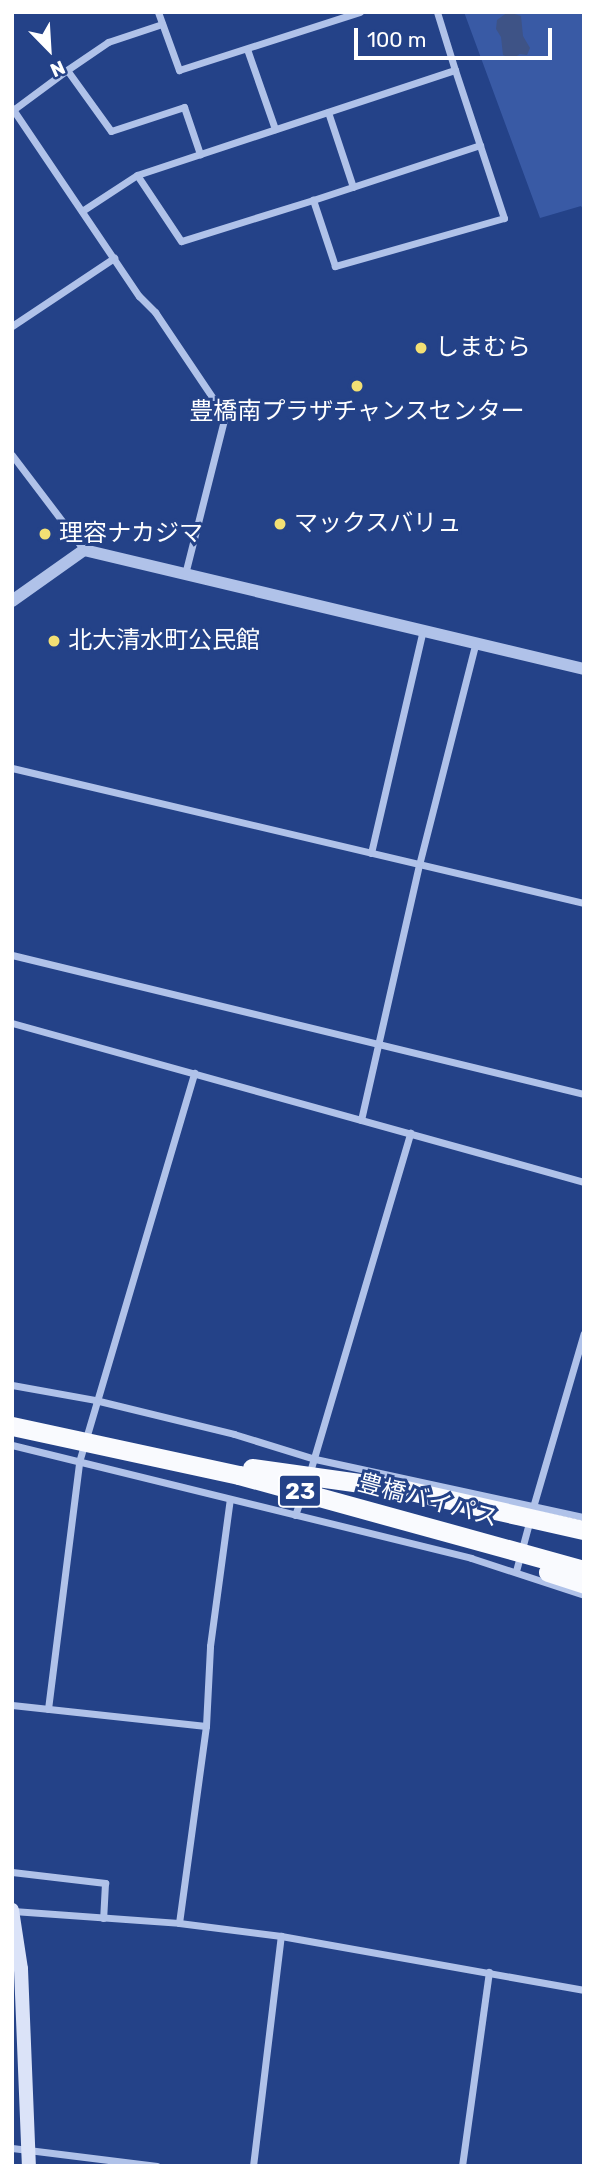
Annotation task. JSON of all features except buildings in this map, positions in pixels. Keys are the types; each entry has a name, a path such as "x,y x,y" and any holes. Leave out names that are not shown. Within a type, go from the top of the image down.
{"highway":[{"name":"豊橋バイパス","path":"12,1426 240,1475 584,1570"},
{"name":"23","path":"137,1453 397,1488 584,1530"},
{"name":"23","path":"491,1543 525,1564 584,1584"}],"main road":[{"path":"12,1910 21,1969 29,2166"}],"street":[{"path":"158,12 178,70 360,12"},
{"path":"313,200 335,267 504,218 437,12"},
{"path":"162,24 108,42 13,109 225,416 186,574"},
{"path":"247,49 275,129"},
{"path":"67,70 111,131 184,107 200,154"},
{"path":"82,211 137,175 456,70"},
{"path":"328,112 353,187"},
{"path":"137,175 181,241 480,145"},
{"path":"12,326 114,258"},
{"path":"12,454 84,550 584,669"},
{"path":"12,601 84,550"},
{"path":"371,853 423,630"},
{"path":"361,1120 419,865 475,642"},
{"path":"12,768 584,903"},
{"path":"12,955 584,1094"},
{"path":"12,1023 584,1182"},
{"path":"48,1709 79,1462 95,1400 194,1073"},
{"path":"295,1515 315,1459 410,1133"},
{"path":"516,1571 584,1333"},
{"path":"12,1385 95,1400 234,1434 315,1459 534,1504 584,1517"},
{"path":"12,1446 516,1571 584,1595"},
{"path":"179,1923 206,1726 210,1646 230,1499"},
{"path":"12,1705 206,1726"},
{"path":"12,1872 105,1883 103,1918"},
{"path":"12,1910 179,1923 281,1936 584,1990"},
{"path":"253,2166 281,1936"},
{"path":"462,2166 489,1972"},
{"path":"12,2148 157,2166"}],"shaded area":[{"path":"464,12 584,12 584,211 581,206 540,218"},
{"path":"508,12 521,16 523,36 530,48 527,55 520,54 512,59 503,55 501,37 496,29 497,20"}],"place":[{"name":"しまむら","path":"421,348"},
{"name":"豊橋南プラザチャンスセンター","path":"357,386"},
{"name":"マックスバリュ","path":"280,524"},
{"name":"理容ナカジマ","path":"45,534"},
{"name":"北大清水町公民館","path":"54,641"}]}
